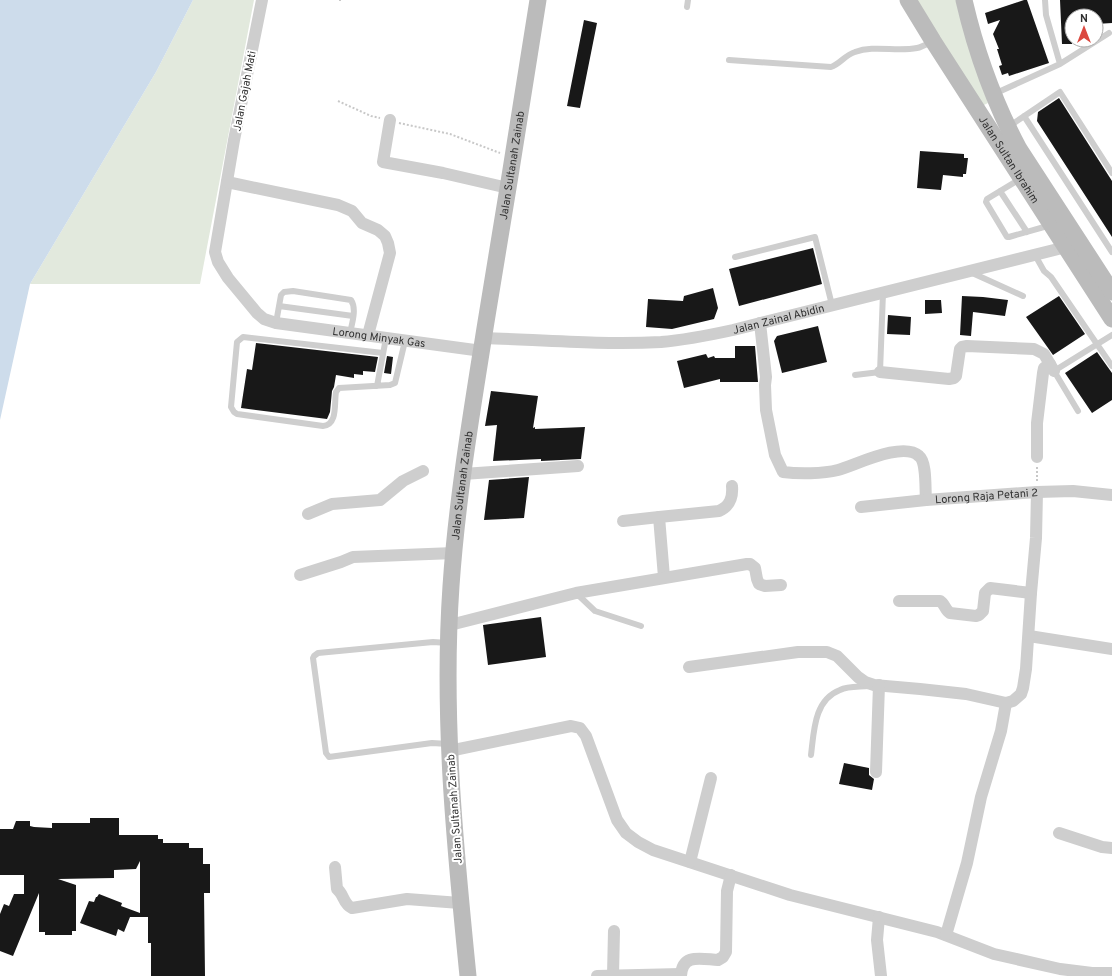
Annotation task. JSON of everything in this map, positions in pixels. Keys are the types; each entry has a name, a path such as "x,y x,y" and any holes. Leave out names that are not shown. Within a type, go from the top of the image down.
{"main road":[{"name":"Jalan Sultanah Zainab","path":"468,976 460,903 449,747 449,644 454,553 463,474 538,0"},
{"path":"897,0 905,11 932,39"},
{"name":"Jalan Sultan Ibrahim","path":"908,0 1112,319"},
{"name":"Jalan Sultan Ibrahim","path":"966,1 993,94 1019,149 1112,292"}],"street":[{"name":"Jalan Gajah Mati","path":"262,0 227,182 216,252 218,262 228,278 257,313 264,319 276,323"},
{"path":"390,120 382,162 443,173 508,188"},
{"path":"227,182 338,205 352,211 362,223 378,230 386,236 390,253 368,336"},
{"name":"Jalan Zainal Abidin","path":"483,345 662,342 699,337 1066,247"},
{"name":"Lorong Minyak Gas","path":"276,323 386,338 483,345"},
{"path":"760,323 766,377 764,385 766,410 775,455 783,472 797,474 837,471 883,455 901,451 912,451 920,456 924,465 926,500"},
{"path":"880,372 949,379 954,378 956,376 960,349 967,346 1034,349 1044,354 1052,368 1044,368 1043,373 1037,423 1037,457"},
{"path":"463,474 578,466"},
{"path":"308,514 332,504 380,500 403,482 423,471"},
{"path":"624,521 719,511 729,504 732,498 732,486"},
{"name":"Lorong Raja Petani 2","path":"861,506 1037,492 1073,491 1112,495"},
{"path":"689,667 798,652 827,652 837,656 865,682 877,685 966,694 1006,702 1013,701 1018,698 1023,688 1029,636 1036,538 1037,492"},
{"path":"659,517 664,577"},
{"path":"300,575 341,562 353,556 454,553"},
{"path":"450,625 576,593 664,577 750,564 755,568 757,579 760,584 765,586 781,585"},
{"path":"899,601 940,602 943,603 947,612 976,616 982,614 985,593 990,588 1031,594"},
{"path":"1029,636 1112,649"},
{"path":"876,772 877,685"},
{"path":"946,935 967,864 981,797 1001,731 1006,702"},
{"path":"449,747 571,726 580,728 586,736 617,820 626,833 638,842 653,850 790,895 946,935 977,948 1006,957 1060,969 1092,973 1112,973"},
{"path":"690,862 711,778"},
{"path":"1059,833 1102,847 1112,848"},
{"path":"335,867 337,889 342,894 348,906 352,908 407,899 460,903"},
{"path":"597,976 681,975 682,967 686,961 694,959 718,960 722,957 726,952 727,891 730,875"},
{"path":"879,917 877,940 881,976"},
{"path":"613,975 614,931"}],"lane":[{"path":"1045,0 1046,15 1060,64"},
{"path":"993,94 1060,64 1109,33"},
{"path":"729,60 831,67 837,65 845,57 855,52 866,50 918,48 932,39"},
{"path":"1008,127 1060,92 1112,173"},
{"path":"1024,116 1112,252"},
{"path":"1022,178 987,199 986,202 1006,237 1052,224"},
{"path":"1000,191 1027,232"},
{"path":"735,257 815,237 832,305"},
{"path":"1035,255 1112,366"},
{"path":"969,271 1023,296"},
{"path":"276,323 281,295 287,291 351,300 353,304 353,316 350,333"},
{"path":"855,375 880,372 883,293"},
{"path":"279,306 353,316"},
{"path":"1078,411 1052,368 1112,335"},
{"path":"383,353 243,337 238,342 231,407 232,410 238,414 325,426 330,423 335,412 335,395 337,390 342,388 390,386 395,382 405,340"},
{"path":"377,386 386,338"},
{"path":"576,593 595,611 641,626"},
{"path":"449,644 433,642 318,653 314,656 326,753 329,756 432,743 449,747"},
{"path":"811,755 816,722 821,706 830,695 842,689 877,685"}],"path":[{"path":"338,101 371,116 450,134 513,158"},
{"path":"1037,457 1037,492"}],"shaded area":[{"path":"193,0 254,0 200,284 30,284 156,72"},
{"path":"917,0 958,0 988,103 982,106"}],"water":[{"path":"0,0 193,0 156,72 30,284 0,420"}],"building":[{"path":"1027,0 1049,63 1009,76 1008,73 1002,75 999,66 1002,65 997,49 999,49 993,34 1000,20 988,24 985,13"},
{"path":"1060,0 1112,0 1112,23 1104,24 1104,8 1064,8 1064,44 1062,44"},
{"path":"584,20 597,23 580,108 567,106"},
{"path":"1059,98 1112,181 1112,237 1037,121 1038,112"},
{"path":"920,151 964,154 964,158 968,158 966,174 963,174 963,177 943,175 941,190 917,188"},
{"path":"813,248 822,284 739,306 729,269"},
{"path":"713,288 718,308 714,319 672,329 646,327 648,299 683,301 684,296"},
{"path":"962,296 1008,300 1005,316 973,312 971,336 960,335"},
{"path":"1059,296 1085,334 1053,355 1026,317"},
{"path":"925,300 941,300 942,313 925,314"},
{"path":"888,315 911,317 910,335 887,334"},
{"path":"818,326 827,362 782,373 774,341 777,336"},
{"path":"256,343 378,357 375,372 363,371 363,375 354,374 354,378 336,375 332,391 330,412 327,419 241,408 247,369 252,370"},
{"path":"735,346 755,346 758,382 720,382 720,379 684,388 677,361 706,354 708,358 714,356 715,358 735,358"},
{"path":"1097,352 1112,373 1112,400 1092,413 1065,373"},
{"path":"387,356 393,357 391,374 384,373"},
{"path":"491,391 538,396 533,428 535,427 535,429 585,427 581,459 493,461 497,425 485,426"},
{"path":"529,477 524,518 484,520 489,480"},
{"path":"541,617 546,657 488,665 483,625"},
{"path":"844,763 869,768 869,775 874,779 872,790 839,784"},
{"path":"90,818 119,818 119,835 158,835 158,839 163,839 163,843 189,843 189,848 203,848 203,864 210,864 210,893 204,893 205,976 151,976 151,943 148,943 148,917 130,917 124,932 118,929 116,936 80,923 89,901 94,902 99,894 122,903 121,906 140,913 140,861 136,869 114,870 114,878 58,879 76,885 76,931 72,931 72,935 45,935 45,932 39,932 39,893 13,956 0,951 0,914 4,904 9,906 14,894 24,894 24,875 0,875 0,829 13,829 16,821 30,821 30,826 52,828 52,823 90,823"}]}
